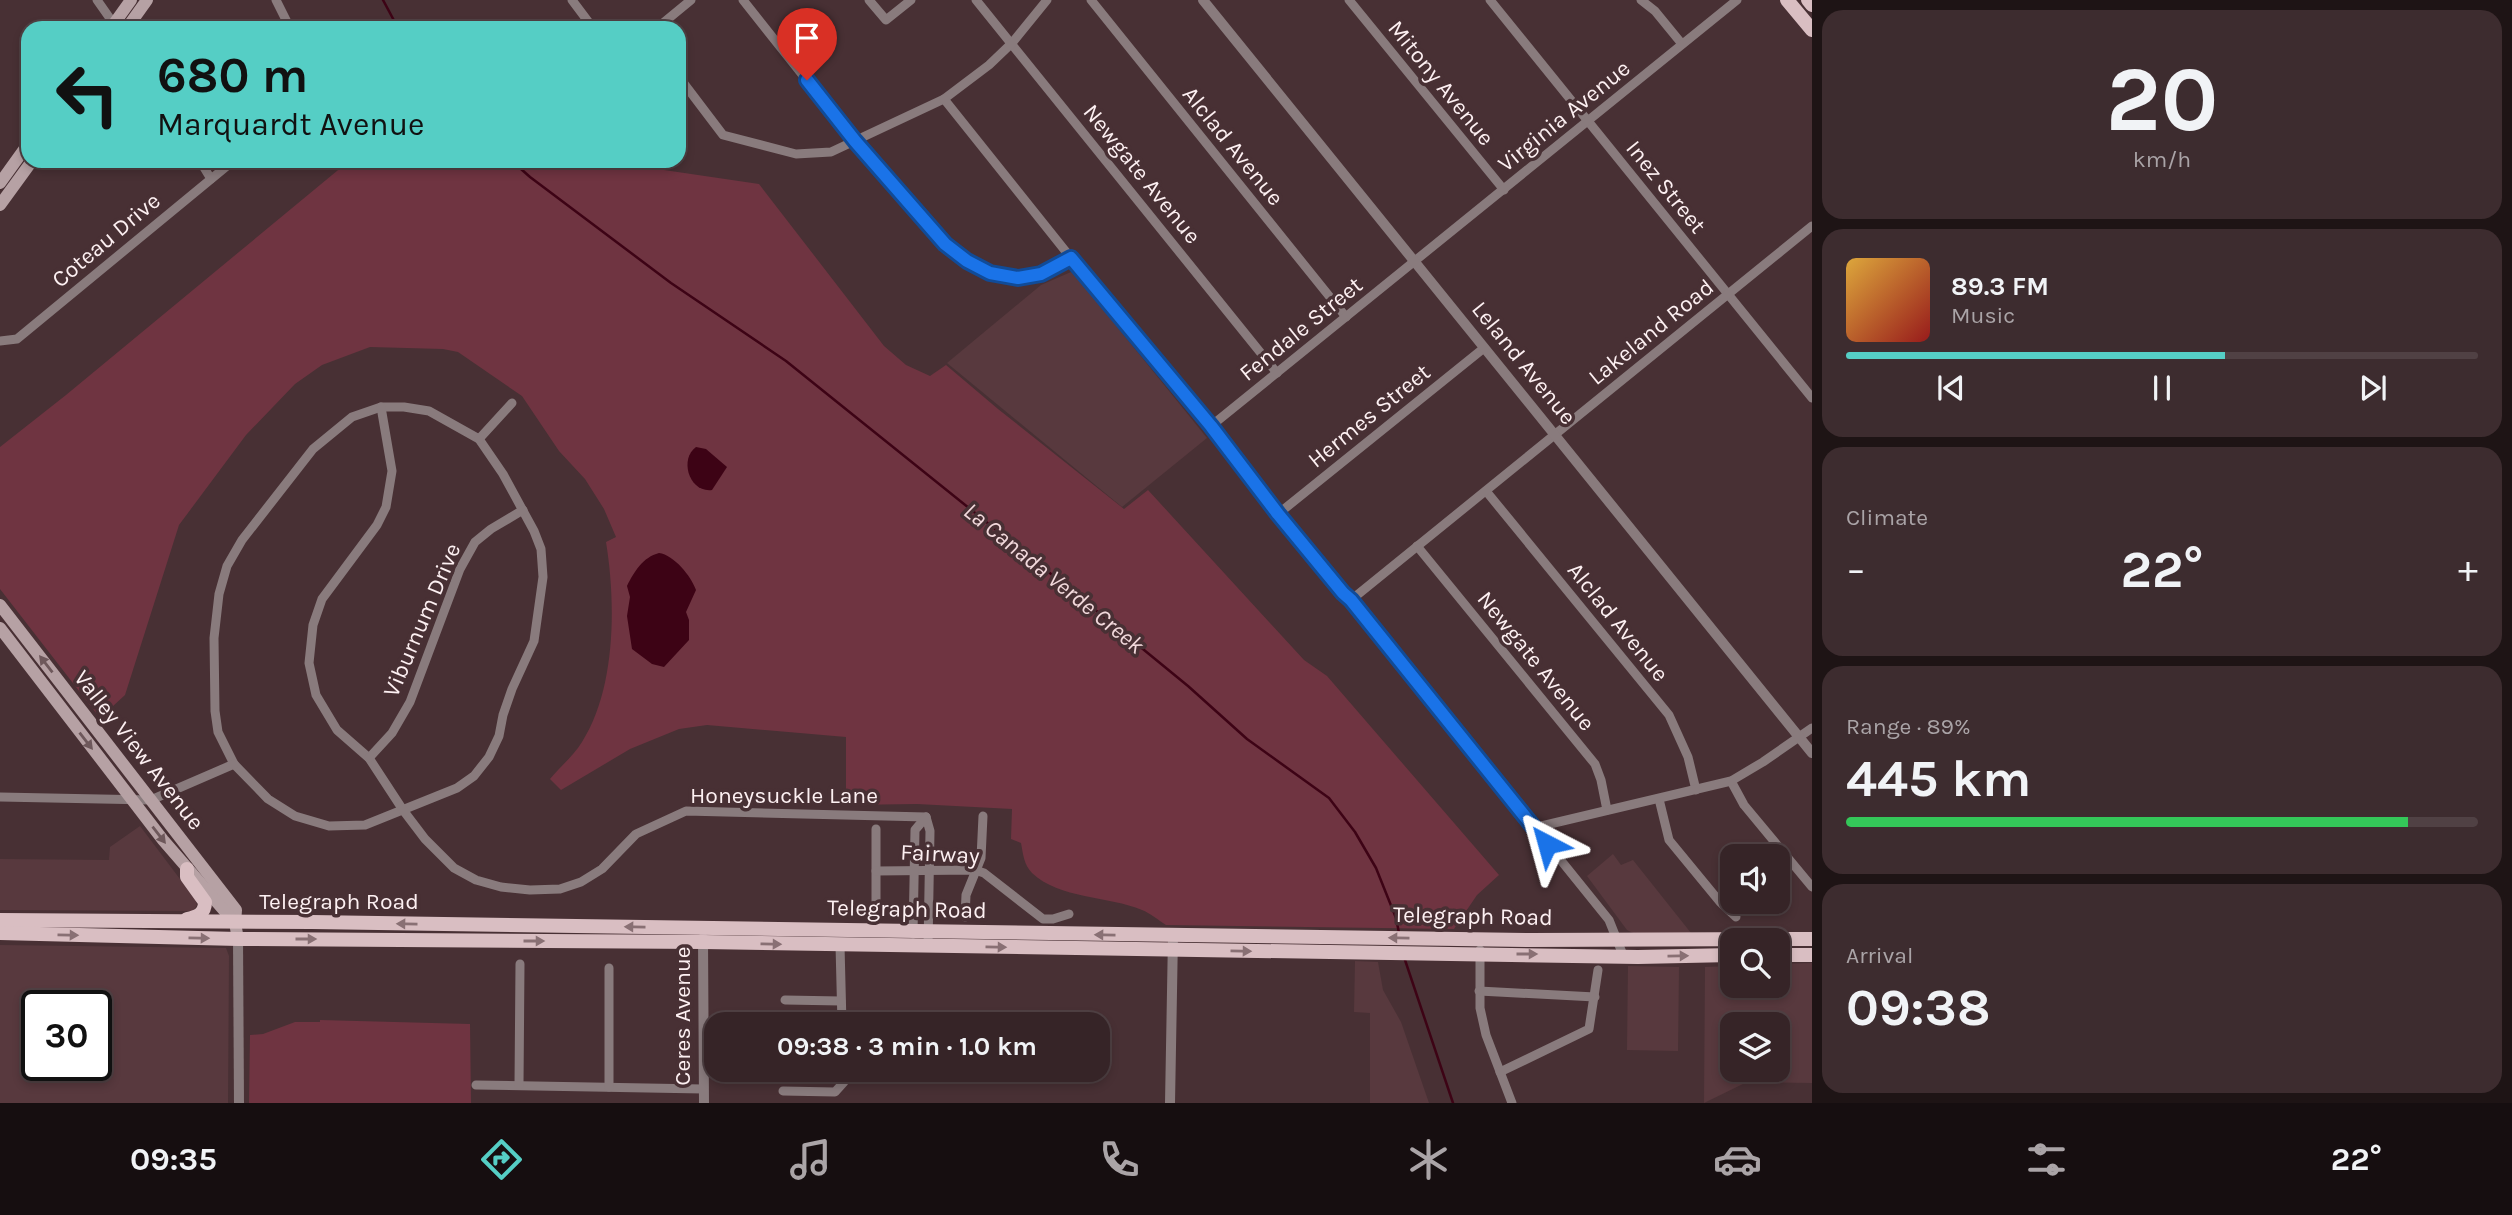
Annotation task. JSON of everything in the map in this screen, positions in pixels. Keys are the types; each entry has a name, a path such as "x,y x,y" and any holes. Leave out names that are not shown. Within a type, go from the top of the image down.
{"main road":[{"path":"120,21 131,0"},
{"path":"124,21 147,0"},
{"path":"1787,0 1812,30"},
{"path":"1808,0 1812,5"},
{"path":"0,183 21,154"},
{"path":"0,205 27,168"},
{"name":"Valley View Avenue","path":"0,605 236,910 234,923 238,939"},
{"name":"Valley View Avenue","path":"0,628 132,800 234,923"},
{"path":"179,921 200,915 205,907 204,899 187,877 187,869"},
{"name":"Telegraph Road","path":"0,920 179,921 703,935 1173,943 1432,954 1480,946 1618,940 1812,939"},
{"name":"Telegraph Road","path":"0,933 238,939 703,935 840,946 913,939"},
{"name":"Telegraph Road","path":"1173,943 1370,937 1427,938 1480,946 1623,955 1720,955"},
{"path":"1790,955 1812,955"}],"street":[{"path":"97,0 113,21"},
{"path":"276,0 286,21"},
{"path":"572,0 588,21"},
{"path":"666,21 691,0"},
{"path":"743,0 855,141 945,244 972,264 990,273 1018,278 1041,274 1071,258"},
{"path":"869,0 886,20 911,0"},
{"name":"Newgate Avenue","path":"976,0 1277,373"},
{"path":"686,86 723,135 796,155 831,152 944,99 989,65 1012,43 1047,0"},
{"name":"Alclad Avenue","path":"1091,0 1346,317"},
{"name":"Leland Avenue","path":"1203,0 1812,753"},
{"name":"Mitony Avenue","path":"1349,0 1504,190"},
{"name":"Inez Street","path":"1490,0 1812,398"},
{"path":"1641,0 1655,11 1682,44"},
{"name":"Virginia Avenue","path":"1415,261 1737,0"},
{"path":"944,99 1609,920 1623,955"},
{"path":"205,168 211,178"},
{"name":"Coteau Drive","path":"0,341 17,338 224,168"},
{"name":"Lakeland Road","path":"1351,600 1812,226"},
{"name":"Fendale Street","path":"1211,426 1415,261"},
{"name":"Hermes Street","path":"1278,514 1484,348"},
{"path":"479,439 512,403"},
{"path":"381,407 429,411 479,439 523,510 541,549 544,577 534,641 512,689 499,736 489,757 474,776 457,788 365,825 329,826 295,816 268,799 234,764 218,732 215,711 214,638 219,594 227,566 242,540 313,449 352,417 381,407"},
{"name":"Honeysuckle Lane","path":"381,407 392,471 386,507 377,526 323,599 313,625 309,663 316,695 337,730 369,758 425,839 454,868 476,880 501,887 560,889 581,882 602,869 636,834 686,811 926,817"},
{"name":"Alclad Avenue","path":"1486,491 1669,715 1688,757 1696,790"},
{"name":"Viburnum Drive","path":"369,758 392,733 410,702 460,569 475,542 523,510"},
{"name":"Newgate Avenue","path":"1417,546 1595,764 1607,810"},
{"path":"1534,828 1731,781 1800,738 1812,727"},
{"path":"0,797 151,800 234,764"},
{"path":"1731,781 1744,805 1812,887"},
{"path":"1659,799 1669,840 1720,902 1736,917"},
{"path":"965,917 966,895 981,858 984,816"},
{"path":"926,817 930,831 928,939"},
{"path":"913,939 915,830 926,817"},
{"path":"876,829 876,915"},
{"name":"Fairway","path":"876,871 976,870 995,880 1043,919 1069,914"},
{"name":"Ceres Avenue","path":"703,935 704,1103"},
{"name":"Valley View Avenue","path":"238,939 239,1103"},
{"path":"1170,1103 1173,943"},
{"path":"840,946 842,1012"},
{"path":"1480,946 1479,990 1482,1021 1512,1103"},
{"path":"519,1085 520,964"},
{"path":"609,968 609,1087"},
{"path":"1500,1072 1589,1029 1598,970"},
{"path":"1479,990 1595,997"},
{"path":"785,1000 841,1000"},
{"path":"783,1091 835,1092 844,1082"},
{"path":"476,1085 704,1089"}],"shaded area":[{"path":"341,168 661,168 759,184 884,346 906,365 930,376 946,365 1124,509 1148,490 1304,660 1327,676 1499,875 1477,895 1454,929 1166,925 1129,905 1056,888 1032,873 1024,859 1021,843 1011,839 1012,809 917,804 846,805 846,737 707,725 679,729 630,749 561,790 550,779 582,742 602,697 612,618 606,542 616,537 604,509 585,479 559,451 522,396 458,352 443,349 370,347 322,365 295,384 246,435 179,525 125,695 100,718 0,589 0,447"},
{"path":"1071,272 1207,438 1122,507 947,363 1041,285"},
{"path":"696,447 706,449 727,467 712,490 697,486 689,474 688,459"},
{"path":"659,553 681,567 696,590 686,612 689,620 689,640 664,667 652,664 632,649 627,616 630,597 627,586 636,570"},
{"path":"140,826 195,899 197,905 193,911 0,910 0,859 109,860 110,847"},
{"path":"1613,854 1621,865 1633,860 1691,933 1633,933 1627,930 1587,876"},
{"path":"0,945 226,948 229,956 228,1103 0,1103"},
{"path":"1355,961 1378,962 1383,990 1401,1022 1429,1103 1370,1103 1370,1013 1354,1012"},
{"path":"1812,963 1812,1083 1747,1082 1704,1103 1705,967 1720,966 1720,998 1790,998 1790,964"},
{"path":"1628,966 1679,967 1678,1051 1627,1050"},
{"path":"320,1020 470,1024 471,1103 249,1103 250,1035 263,1034 295,1022"}],"waterway":[{"name":"La Canada Verde Creek","path":"383,0 394,21"},
{"name":"La Canada Verde Creek","path":"520,168 671,283 786,361 1188,686 1247,739 1329,798 1355,832 1376,868 1396,918 1399,933"},
{"name":"La Canada Verde Creek","path":"1404,957 1453,1103"}],"route":[{"path":"807,80 855,141 945,244 967,261 990,273 1018,278 1041,274 1071,258 1211,426 1278,514 1351,600 1547,844"}]}
